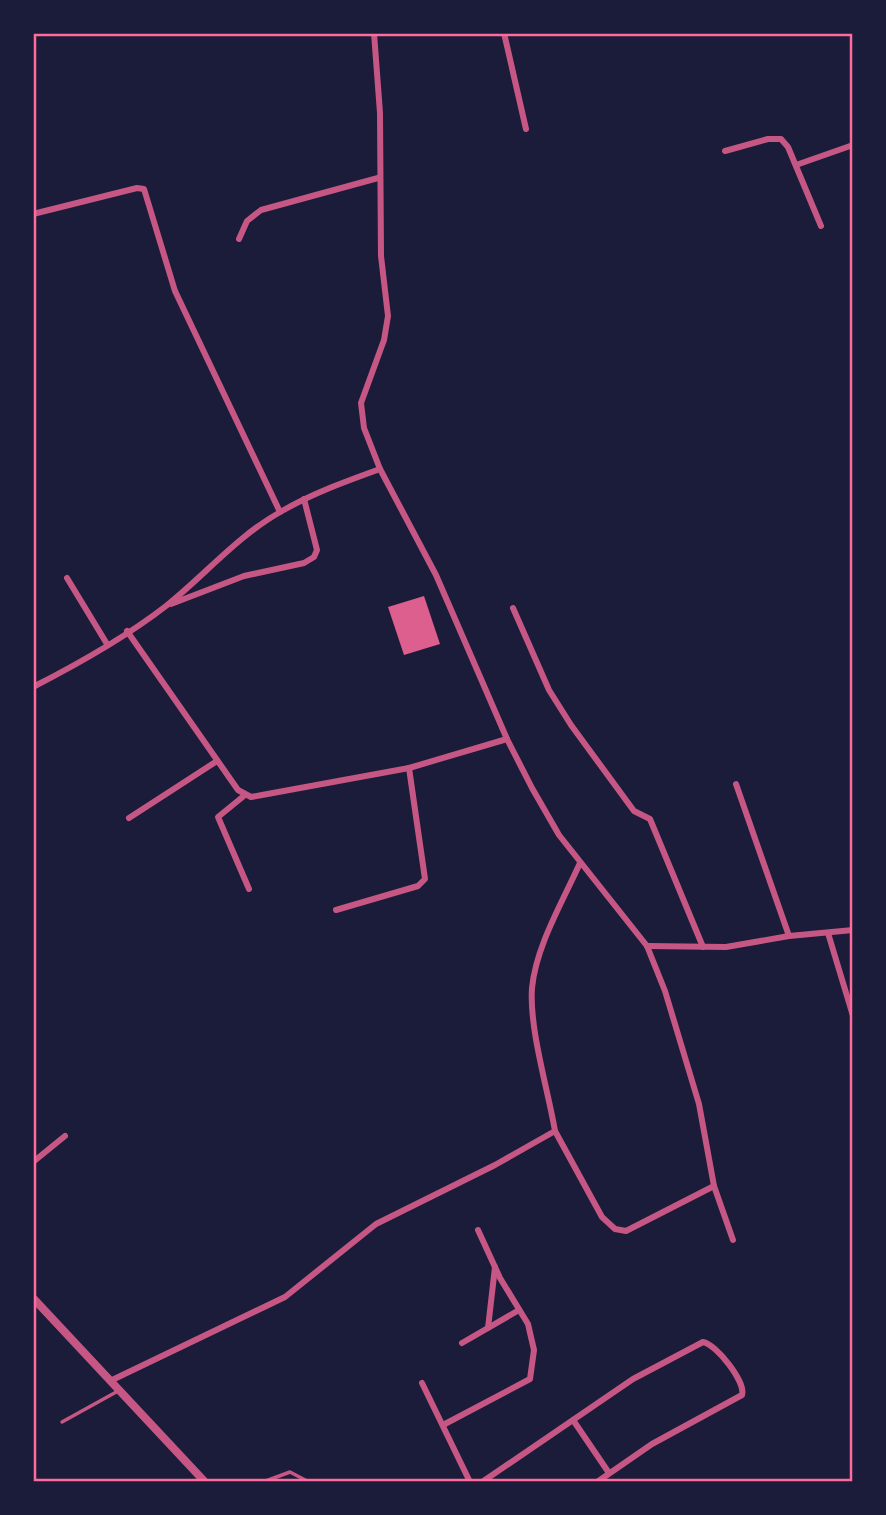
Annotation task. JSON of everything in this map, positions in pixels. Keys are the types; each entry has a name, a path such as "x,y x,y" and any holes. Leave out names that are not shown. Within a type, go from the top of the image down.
{"street":[{"path":"374,33 380,113 378,178 387,329 360,411 380,469 436,575 507,739 559,835 646,946 665,991 699,1104 715,1186 733,1240"},
{"path":"504,33 526,129"},
{"path":"725,151 768,139 781,139 796,165 821,226"},
{"path":"796,165 853,145"},
{"path":"239,239 247,220 261,210 378,178"},
{"path":"33,214 138,188 144,189 175,292 280,512"},
{"path":"33,687 166,606 230,547 280,512 304,499 380,469"},
{"path":"166,606 244,576 304,563 314,557 317,550 304,499"},
{"path":"67,578 107,644"},
{"path":"513,608 549,690 571,725 634,811 650,819 703,947"},
{"path":"127,631 245,795"},
{"path":"249,889 218,817 245,795 262,795 409,768 507,739"},
{"path":"129,818 218,761"},
{"path":"336,910 418,886 425,880 409,768"},
{"path":"736,784 789,936"},
{"path":"580,863 540,958 532,988 534,1018 555,1131 602,1217 615,1229 626,1231 715,1186"},
{"path":"646,946 726,947 789,936 853,930"},
{"path":"828,933 853,1016"},
{"path":"110,1381 285,1297 376,1224 495,1165 555,1131"},
{"path":"33,1162 65,1136"},
{"path":"443,1425 530,1379 533,1341 478,1230"},
{"path":"488,1328 495,1267"},
{"path":"33,1298 205,1482"},
{"path":"462,1343 519,1310"},
{"path":"482,1482 633,1379 703,1342 715,1346 741,1383 742,1395 652,1444 597,1482"},
{"path":"422,1383 470,1482"},
{"path":"573,1420 609,1473"}],"lane":[{"path":"62,1422 118,1391"},
{"path":"263,1482 290,1472 309,1482"}],"building":[{"path":"424,596 440,644 404,655 388,607"}]}
